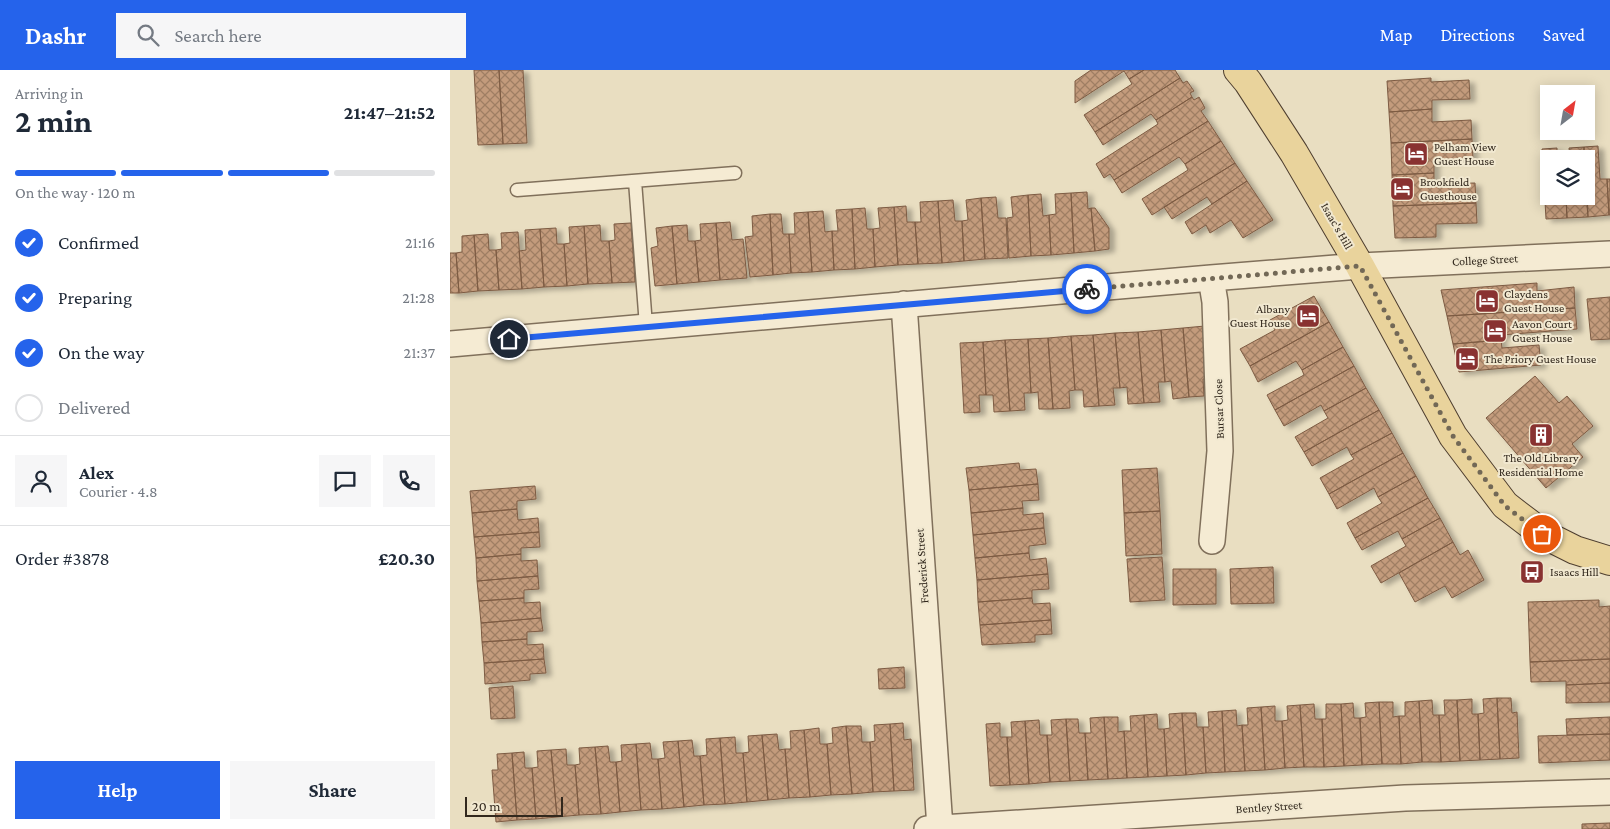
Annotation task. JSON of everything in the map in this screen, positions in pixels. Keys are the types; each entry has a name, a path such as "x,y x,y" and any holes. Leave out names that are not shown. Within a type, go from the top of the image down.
{"main road":[{"name":"Isaac's Hill","path":"1243,74 1294,153 1360,266 1453,436 1505,506 1542,534 1575,550 1610,561"}],"street":[{"name":"College Street","path":"450,344 1360,266 1610,254"},
{"name":"Bursar Close","path":"1211,278 1216,302 1220,451 1212,541"},
{"name":"Frederick Street","path":"904,304 934,828"},
{"name":"Bentley Street","path":"934,828 1405,798 1610,792"}],"lane":[{"path":"517,190 735,173"},
{"path":"635,181 646,326"}],"building":[{"path":"474,70 499,70 503,144 478,145"},
{"path":"499,70 523,70 527,143 503,144"},
{"path":"1091,70 1144,70 1129,79 1124,71 1075,103 1075,81"},
{"path":"1144,70 1175,70 1180,78 1095,132 1084,115 1132,84 1129,79"},
{"path":"1180,78 1183,83 1187,81 1194,91 1190,93 1192,97 1156,120 1151,114 1103,145 1095,132"},
{"path":"1431,78 1431,82 1469,80 1470,99 1432,100 1432,109 1389,112 1387,81"},
{"path":"1192,97 1194,100 1199,97 1205,108 1201,111 1208,121 1114,180 1110,174 1104,178 1096,164 1158,124 1156,120"},
{"path":"1432,109 1432,122 1471,120 1472,139 1391,143 1389,112"},
{"path":"1208,121 1221,141 1185,164 1179,157 1122,193 1114,180"},
{"path":"1472,139 1473,159 1434,160 1434,173 1392,175 1391,143"},
{"path":"1221,141 1235,163 1152,215 1142,199 1188,170 1185,164"},
{"path":"1598,146 1600,179 1607,179 1609,215 1588,217 1588,205 1595,205 1595,150 1584,150 1584,147"},
{"path":"1584,147 1584,150 1569,150 1569,148"},
{"path":"1557,148 1557,150 1542,150"},
{"path":"1235,163 1247,181 1212,204 1207,197 1172,219 1164,207"},
{"path":"1434,173 1434,184 1475,183 1476,203 1393,206 1392,175"},
{"path":"1607,179 1610,179 1610,215 1609,215"},
{"path":"1247,181 1273,220 1243,238 1231,220 1210,233 1206,225 1192,234 1185,222"},
{"path":"1087,192 1088,209 1091,208 1095,251 1074,253 1071,193"},
{"path":"1071,193 1074,253 1051,255 1049,215 1056,214 1055,194"},
{"path":"1041,194 1043,216 1049,215 1051,255 1031,256 1028,195"},
{"path":"1028,195 1031,256 1009,258 1007,218 1013,217 1011,197"},
{"path":"996,197 998,218 1006,218 1008,258 985,259 981,198"},
{"path":"981,198 985,259 964,261 962,221 968,220 966,200"},
{"path":"953,200 955,221 962,221 964,261 942,263 938,201"},
{"path":"938,201 942,263 918,264 915,222 921,222 920,202"},
{"path":"1476,203 1477,223 1436,224 1436,237 1395,238 1393,206"},
{"path":"1545,205 1566,205 1567,218 1546,219"},
{"path":"1566,205 1587,205 1588,217 1567,218"},
{"path":"906,206 907,222 915,222 918,264 898,265 894,207"},
{"path":"894,207 898,265 875,267 873,229 880,228 878,208"},
{"path":"865,208 867,229 873,229 875,267 855,269 852,209"},
{"path":"1091,208 1095,208 1109,228 1109,249 1095,251"},
{"path":"852,209 855,269 834,270 832,231 838,231 836,210"},
{"path":"823,211 825,232 832,231 834,270 812,272 808,212"},
{"path":"808,212 812,272 791,273 789,234 795,234 794,213"},
{"path":"770,214 781,214 783,234 789,234 791,273 773,275"},
{"path":"770,214 773,275 750,277 745,237 753,236 752,216"},
{"path":"730,222 732,240 743,239 747,278 720,280 716,223"},
{"path":"631,223 635,282 612,283 609,241 615,240 614,224"},
{"path":"716,223 720,280 699,282 695,241 701,240 700,224"},
{"path":"600,225 601,241 609,241 612,283 588,284 584,226"},
{"path":"687,225 688,241 695,241 699,282 677,284 672,226"},
{"path":"584,226 588,284 567,286 564,244 570,243 569,227"},
{"path":"672,226 677,284 655,286 651,248 658,246 656,228"},
{"path":"556,228 557,244 564,244 567,286 544,287 540,229"},
{"path":"540,229 544,287 522,289 519,251 526,250 525,230"},
{"path":"518,232 522,289 499,290 496,250 502,249 501,233"},
{"path":"488,234 489,250 496,250 499,290 478,291 474,235"},
{"path":"474,235 478,291 459,293 456,253 462,252 462,236"},
{"path":"450,253 456,253 459,293 450,293"},
{"path":"1537,283 1537,291 1574,287 1575,308 1447,316 1441,290"},
{"path":"1314,296 1329,322 1250,366 1240,349 1275,330 1270,320"},
{"path":"1610,297 1610,339 1591,340 1587,299"},
{"path":"1575,308 1577,329 1501,335 1501,340 1453,344 1447,316"},
{"path":"1329,322 1343,347 1302,370 1296,361 1258,382 1250,366"},
{"path":"1205,326 1209,379 1203,379 1204,396 1189,397 1183,328"},
{"path":"1183,328 1189,397 1173,399 1171,381 1165,382 1161,330"},
{"path":"1161,330 1165,382 1158,382 1160,402 1144,403 1138,332"},
{"path":"1138,332 1144,403 1128,404 1127,387 1120,388 1115,333"},
{"path":"1115,333 1120,388 1113,388 1115,405 1099,406 1093,335"},
{"path":"1093,335 1099,406 1084,407 1083,390 1075,390 1071,336"},
{"path":"1071,336 1075,390 1069,391 1070,408 1053,409 1048,338"},
{"path":"1048,338 1053,409 1039,409 1038,392 1031,393 1028,339"},
{"path":"1028,339 1031,393 1024,393 1025,410 1010,411 1005,340"},
{"path":"1005,340 1010,411 994,412 993,395 986,395 983,342"},
{"path":"1501,340 1502,348 1539,345 1541,365 1459,372 1453,344"},
{"path":"983,342 986,395 979,395 980,412 964,413 960,343"},
{"path":"1343,347 1354,366 1275,410 1267,395 1304,375 1302,370"},
{"path":"1354,366 1366,388 1324,411 1321,405 1284,426 1275,410"},
{"name":"The Old Library Residential Home","path":"1535,376 1559,403 1567,396 1593,426 1572,444 1583,457 1546,488 1486,418"},
{"path":"1366,388 1379,410 1304,452 1295,437 1328,418 1324,411"},
{"path":"1379,410 1392,433 1351,455 1347,447 1312,466 1304,452"},
{"path":"1392,433 1403,453 1329,494 1320,478 1354,459 1351,455"},
{"path":"1403,453 1416,476 1378,497 1374,488 1337,509 1329,494"},
{"path":"1019,463 1020,470 1036,469 1038,484 969,490 966,468"},
{"path":"1157,468 1160,511 1124,513 1122,470"},
{"path":"1416,476 1428,498 1355,538 1347,523 1382,503 1378,497"},
{"path":"1038,484 1039,500 1022,501 1023,508 971,513 969,490"},
{"path":"535,486 536,499 517,501 517,509 472,513 470,491"},
{"path":"1428,498 1440,518 1402,539 1398,531 1362,550 1355,538"},
{"path":"1023,508 1023,515 1043,513 1044,528 973,535 971,513"},
{"path":"517,509 518,520 538,518 539,532 474,537 472,513"},
{"path":"1160,511 1162,554 1126,556 1124,513"},
{"path":"1440,518 1453,542 1381,583 1371,566 1406,546 1402,539"},
{"path":"1044,528 1046,544 1029,546 1029,553 975,558 973,535"},
{"path":"539,532 540,547 521,548 521,554 476,558 474,537"},
{"path":"1453,542 1460,555 1468,550 1484,580 1452,598 1445,586 1415,602 1399,573"},
{"path":"1029,553 1030,560 1046,558 1048,574 977,580 975,558"},
{"path":"521,554 521,561 537,560 538,576 477,581 476,558"},
{"path":"1162,557 1165,600 1130,602 1127,559"},
{"path":"1273,567 1274,603 1231,604 1230,569"},
{"path":"1173,569 1216,569 1216,604 1173,605"},
{"path":"1048,574 1049,589 1032,590 1032,598 978,602 977,580"},
{"path":"538,576 539,589 524,590 524,598 479,601 477,581"},
{"path":"524,598 524,603 540,602 541,618 481,623 479,601"},
{"path":"1032,598 1033,604 1050,603 1051,620 980,625 978,602"},
{"path":"1599,600 1599,607 1610,606 1610,659 1530,662 1528,602"},
{"path":"541,618 543,631 527,632 527,639 482,642 481,623"},
{"path":"1051,620 1052,634 1035,635 1035,642 982,645 980,625"},
{"path":"527,639 527,645 543,644 544,659 484,663 482,642"},
{"path":"544,659 546,673 530,674 530,680 485,684 484,663"},
{"path":"1610,659 1610,683 1566,685 1566,681 1531,682 1530,662"},
{"path":"904,667 905,688 879,689 878,669"},
{"path":"1610,683 1610,702 1566,703 1566,685"},
{"path":"513,686 515,718 491,719 489,688"},
{"path":"1497,698 1500,759 1480,760 1478,714 1484,713 1483,699"},
{"path":"1497,698 1511,698 1512,713 1517,712 1519,758 1500,759"},
{"path":"1472,699 1472,714 1478,714 1480,760 1460,761 1457,700"},
{"path":"1432,700 1433,715 1439,715 1441,762 1422,762 1419,701"},
{"path":"1444,700 1457,700 1460,761 1441,762 1439,715 1445,715"},
{"path":"1419,701 1422,762 1401,764 1399,716 1405,716 1405,702"},
{"path":"1379,702 1382,764 1362,765 1360,718 1366,717 1365,703"},
{"path":"1379,702 1393,702 1393,717 1399,716 1401,764 1382,764"},
{"path":"1353,703 1354,718 1360,718 1362,765 1344,766 1341,704"},
{"path":"1314,704 1315,719 1322,719 1324,767 1304,767 1300,705"},
{"path":"1326,704 1341,704 1344,766 1324,767 1322,719 1326,719"},
{"path":"1300,705 1304,767 1285,768 1282,721 1288,720 1287,706"},
{"path":"1275,706 1275,721 1282,721 1285,768 1265,770 1261,707"},
{"path":"1261,707 1265,770 1245,771 1242,725 1248,725 1247,708"},
{"path":"1236,710 1237,726 1242,725 1245,771 1225,772 1222,711"},
{"path":"1222,711 1225,772 1206,773 1203,727 1209,727 1208,712"},
{"path":"1182,713 1186,775 1167,776 1164,729 1170,728 1169,714"},
{"path":"1182,713 1196,713 1197,727 1203,727 1206,773 1186,775"},
{"path":"1157,714 1158,729 1164,729 1167,776 1148,777 1144,715"},
{"path":"1144,715 1148,777 1127,778 1124,731 1131,731 1130,716"},
{"path":"1104,717 1108,779 1088,780 1085,733 1091,733 1090,718"},
{"path":"1104,717 1118,717 1118,732 1124,731 1127,778 1108,779"},
{"path":"1610,717 1610,734 1567,735 1566,719"},
{"path":"1066,719 1070,781 1050,782 1047,735 1052,735 1051,720"},
{"path":"1066,719 1078,719 1079,733 1085,733 1088,780 1070,781"},
{"path":"1039,720 1040,735 1047,735 1050,782 1029,784 1025,721"},
{"path":"1025,721 1029,784 1010,785 1007,737 1012,737 1011,722"},
{"path":"903,723 904,740 911,739 914,790 894,791 890,724"},
{"path":"1000,723 1000,737 1007,737 1010,785 990,786 986,724"},
{"path":"890,724 894,791 873,792 870,742 875,741 874,725"},
{"path":"846,726 861,726 862,742 870,742 873,792 852,794"},
{"path":"846,726 852,794 831,795 827,744 833,743 832,728"},
{"path":"819,728 820,744 827,744 831,795 810,797 804,730"},
{"path":"804,730 810,797 789,798 785,749 791,749 790,731"},
{"path":"777,734 779,750 785,749 789,798 768,800 762,735"},
{"path":"1610,734 1610,760 1539,763 1538,736"},
{"path":"762,735 768,800 747,802 743,753 749,752 748,736"},
{"path":"735,737 736,753 743,753 747,802 725,804 720,738"},
{"path":"720,738 725,804 704,805 700,756 707,755 706,739"},
{"path":"692,740 694,756 700,756 704,805 684,807 678,741"},
{"path":"678,741 684,807 662,809 658,759 665,758 663,742"},
{"path":"650,743 652,759 658,759 662,809 641,810 636,744"},
{"path":"636,744 641,810 620,812 616,762 622,761 621,745"},
{"path":"608,746 610,762 616,762 620,812 601,814 595,747"},
{"path":"595,747 601,814 579,815 575,765 580,764 579,748"},
{"path":"566,749 567,765 575,765 579,815 557,817 551,750"},
{"path":"551,750 557,817 536,819 532,768 538,767 537,751"},
{"path":"524,752 525,768 532,768 536,819 517,820 512,753"},
{"path":"512,753 517,820 496,822 492,770 498,770 497,754"},
{"path":"1610,823 1610,829 1582,829 1582,824"}],"way so far":[{"path":"1087,289 1360,266 1453,436 1505,506 1542,534"}],"place":[{"name":"Pelham View Guest House","path":"1416,154"},
{"name":"Brookfield Guesthouse","path":"1402,189"},
{"name":"Claydens Guest House","path":"1487,301"},
{"name":"Albany Guest House","path":"1308,316"},
{"name":"Aavon Court Guest House","path":"1495,331"},
{"name":"The Priory Guest House","path":"1467,359"},
{"name":"The Old Library Residential Home","path":"1541,435"},
{"name":"Isaacs Hill","path":"1532,572"}],"route":[{"path":"509,339 1087,289"}]}
